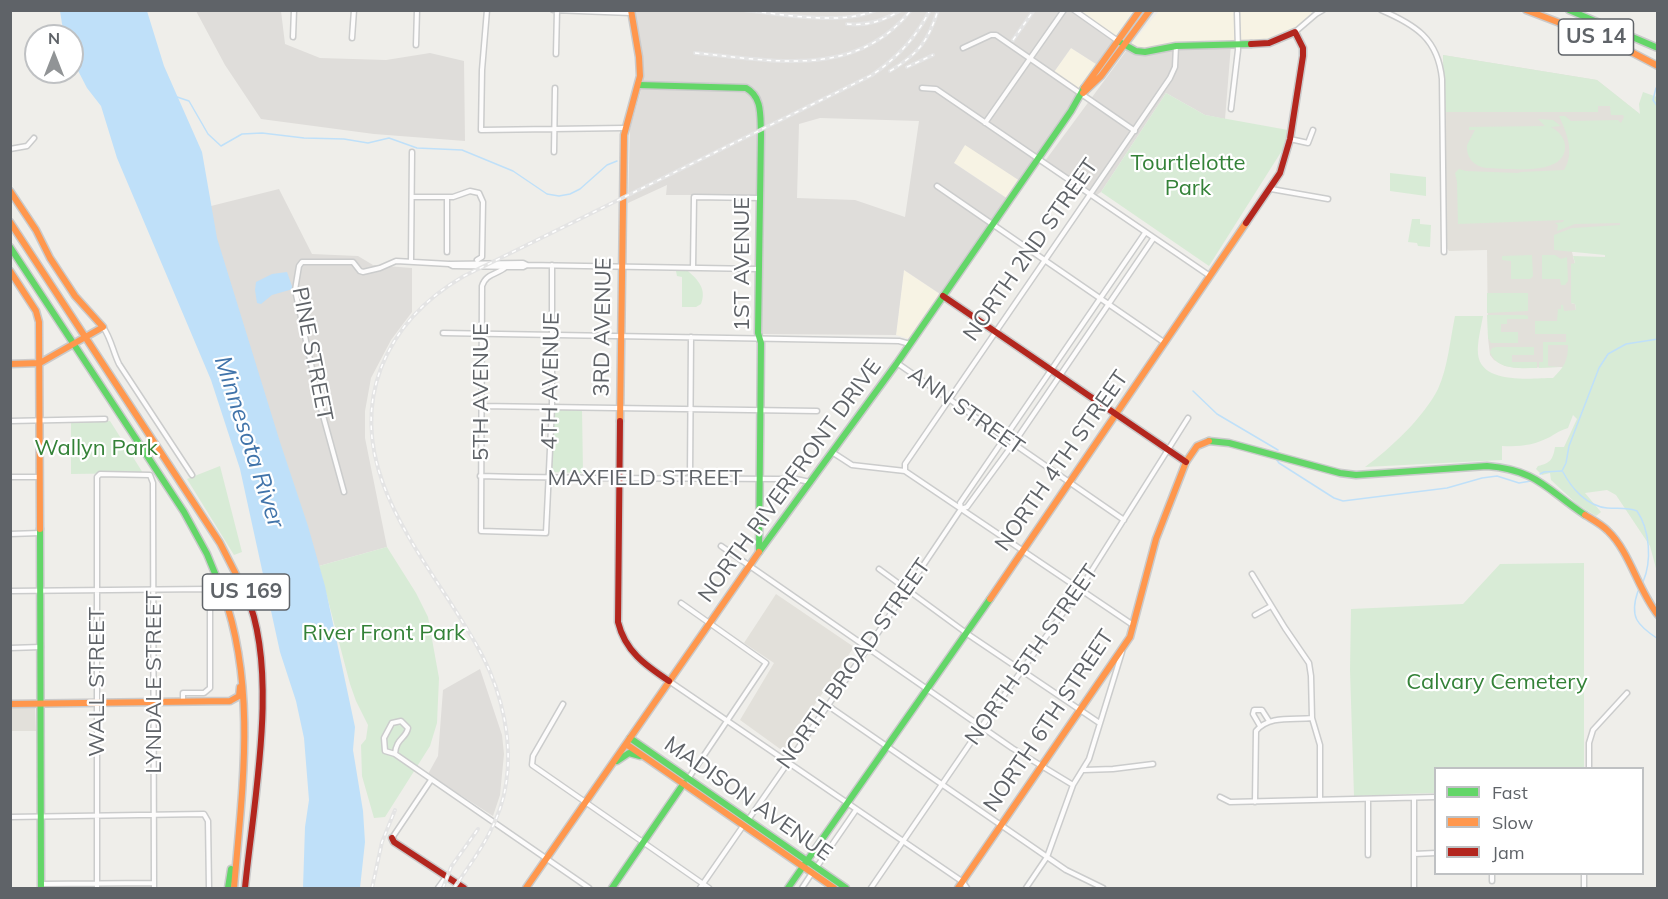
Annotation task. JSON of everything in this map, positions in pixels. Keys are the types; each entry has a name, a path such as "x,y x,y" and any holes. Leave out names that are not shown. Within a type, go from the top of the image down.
{"main road":[{"name":"NORTH RIVERFRONT DRIVE","path":"526,888 749,565 897,363 1038,159 1087,83 1140,10"},
{"name":"NORTH RIVERFRONT DRIVE","path":"1082,94 1091,87 1150,10"},
{"name":"US 14","path":"1569,10 1622,30 1658,48"},
{"name":"US 14","path":"1528,11 1617,45 1658,66"},
{"name":"3RD AVENUE","path":"631,12 639,63 639,85 624,128 618,614 619,629 634,656 669,681"},
{"path":"1118,41 1140,53 1176,46 1269,44 1295,32"},
{"name":"NORTH 4TH STREET","path":"788,888 928,689 1271,189 1280,173 1290,139 1303,56 1303,48 1295,32"},
{"name":"1ST AVENUE","path":"639,85 746,88 754,93 760,111 759,553"},
{"path":"10,191 75,296 103,327 40,363 10,364"},
{"name":"US 169","path":"10,222 230,558 249,597 260,638 264,681 247,888"},
{"name":"US 169","path":"10,247 158,470 201,542 225,598 239,657 245,717 234,888"},
{"path":"10,271 36,311 39,322 41,886"},
{"path":"943,296 1186,462 1197,446 1214,440 1340,473 1356,475 1487,466 1508,467 1527,473 1555,491 1613,536 1641,590 1658,615"},
{"name":"NORTH 6TH STREET","path":"958,888 965,885 1000,825 1130,637 1155,539 1186,462"},
{"path":"231,701 240,694 239,657"},
{"path":"10,704 231,701 240,705 245,717"},
{"name":"MADISON AVENUE","path":"628,741 646,759 685,782"},
{"name":"MADISON AVENUE","path":"628,741 805,864 834,888"},
{"path":"613,764 630,753 646,759"},
{"path":"612,888 685,782"},
{"path":"228,888 238,826"},
{"path":"392,838 394,842 464,888"},
{"name":"MADISON AVENUE","path":"814,871 846,888"}],"street":[{"path":"293,38 294,10"},
{"path":"352,38 354,10"},
{"path":"416,45 417,10"},
{"path":"487,10 482,70 481,130 624,128"},
{"path":"985,123 1064,10"},
{"path":"1074,10 1118,41"},
{"path":"1295,32 1323,10"},
{"path":"1381,10 1417,28 1431,44 1440,64 1444,252"},
{"path":"556,54 556,11 631,12"},
{"path":"1231,109 1238,45 1237,13"},
{"path":"963,48 991,35 996,35 1135,131"},
{"name":"NORTH 2ND STREET","path":"905,471 905,464 1046,262 1173,73 1176,46"},
{"path":"554,152 555,88"},
{"path":"922,88 936,89 1210,277"},
{"path":"1290,139 1308,142 1313,130"},
{"path":"10,149 27,146 34,138"},
{"path":"411,261 412,152"},
{"path":"937,186 1165,342"},
{"path":"1271,189 1328,199"},
{"path":"412,197 447,197 475,191 481,197 479,259"},
{"path":"447,197 447,252"},
{"path":"693,268 694,197 760,198"},
{"name":"NORTH BROAD STREET","path":"961,509 960,503 1145,233"},
{"name":"NORTH BROAD STREET","path":"702,886 961,509 967,507 1014,444 1153,239"},
{"name":"PINE STREET","path":"344,492 319,401 295,290 299,266 302,262 347,261 353,262 363,272 396,261 449,264 523,263 527,265 758,269"},
{"name":"PINE STREET","path":"449,264 506,267 527,265"},
{"name":"4TH AVENUE","path":"546,533 552,407 552,265"},
{"name":"5TH AVENUE","path":"506,267 489,275 483,280 482,286 481,531 546,533"},
{"path":"103,327 108,334 111,348 119,364 192,476"},
{"path":"443,333 899,340 910,344"},
{"path":"690,477 691,337"},
{"name":"ANN STREET","path":"897,363 1124,520"},
{"path":"480,406 817,411"},
{"name":"NORTH 5TH STREET","path":"871,888 982,726 1080,589 1188,418"},
{"path":"10,421 105,419"},
{"path":"832,452 852,465 905,471 1133,625"},
{"name":"WALL STREET","path":"97,886 98,476 135,474 151,477"},
{"name":"MAXFIELD STREET","path":"480,476 800,479 810,483"},
{"path":"10,477 40,477"},
{"name":"LYNDALE STREET","path":"151,477 153,483 154,886"},
{"path":"10,534 40,533"},
{"path":"721,546 982,726 1073,785"},
{"path":"879,569 965,632 1098,723"},
{"path":"1252,574 1309,663 1312,718 1320,745 1320,800"},
{"path":"10,591 204,588 209,590 210,688 204,693 183,693 183,701"},
{"path":"681,603 766,663 685,782"},
{"path":"1255,615 1271,606"},
{"path":"10,648 41,647"},
{"path":"1026,888 1047,857 1073,785 1084,770 1122,650"},
{"path":"669,681 965,885"},
{"path":"1589,767 1589,743 1593,730 1627,693"},
{"path":"563,704 531,762 534,766 702,886 709,888"},
{"path":"827,705 1047,857 1086,881 1103,888"},
{"path":"1260,727 1253,714 1254,710 1263,710 1269,721"},
{"path":"1255,802 1256,731 1269,721 1312,718"},
{"path":"395,754 397,743 407,732 407,726 401,721 392,723 384,738 385,751 395,754 589,888"},
{"path":"1084,770 1153,764"},
{"path":"392,838 431,780"},
{"path":"1220,797 1230,802 1434,797"},
{"path":"1414,798 1414,888"},
{"path":"1368,799 1368,855"},
{"path":"802,888 856,810"},
{"path":"10,817 206,815 208,821 208,888"},
{"path":"1414,854 1434,853"},
{"path":"1492,875 1492,881"},
{"path":"438,888 446,877"},
{"path":"41,886 154,886"}],"shaded area":[{"path":"196,11 281,11 285,44 320,58 386,60 430,53 464,61 465,141 374,134 261,119 225,65"},
{"path":"634,11 1076,11 1119,39 1096,64 1071,48 1054,72 1080,90 1020,181 965,145 954,163 1008,199 940,294 904,270 896,335 762,334 763,141 757,143 757,195 666,195 667,185 628,203 630,129 642,87","holes":["820,118 919,121 905,217 855,200 797,198 799,124"]},
{"path":"1076,11 1135,11 1119,39"},
{"path":"1159,11 1311,11 1311,15 1290,32 1267,42 1149,49 1133,47 1132,43"},
{"path":"1132,43 1133,47 1139,49 1171,44 1231,45 1225,119 1205,115 1166,93 1101,192 1094,197 1045,161"},
{"path":"1071,48 1096,64 1080,90 1054,72"},
{"path":"1443,55 1597,80 1641,115 1633,232 1572,252 1575,264 1571,264 1571,303 1575,304 1576,310 1571,354 1563,367 1517,368 1505,366 1494,360 1490,355 1488,338 1487,250 1449,251 1446,247"},
{"path":"966,144 1020,181 1008,199 953,162"},
{"path":"279,189 312,254 358,256 373,265 412,268 412,312 391,340 371,378 365,411 365,438 387,547 319,566 308,563 203,208"},
{"path":"904,270 940,294 910,339 896,335"},
{"path":"776,594 854,647 783,751 740,720 774,663 744,643"},
{"path":"480,669 502,735 504,754 500,795 493,816 428,774 438,756 443,690"},
{"path":"11,708 35,708 36,731 11,731"}],"green space":[{"path":"1443,55 1597,80 1640,114 1639,104 1643,92 1657,97 1657,572 1650,546 1616,495 1607,490 1585,493 1601,512 1596,516 1578,505 1551,480 1550,473 1542,475 1536,469 1551,460 1555,447 1564,447 1577,419 1573,415 1568,428 1544,440 1527,445 1502,446 1502,460 1365,467 1406,432 1432,400 1444,372 1455,316 1483,316 1478,354 1481,364 1488,371 1509,378 1553,378 1565,363 1568,345 1548,345 1548,366 1559,367 1539,368 1539,362 1543,362 1543,342 1566,342 1566,334 1535,334 1535,321 1557,321 1558,309 1561,309 1561,305 1564,311 1576,310 1575,304 1571,303 1571,264 1575,263 1573,256 1605,257 1605,255 1554,250 1554,235 1572,228 1620,225 1620,223 1575,224 1557,231 1558,225 1555,223 1564,220 1458,224 1455,173 1459,169 1518,173 1564,170 1569,150 1567,136 1559,116 1565,116 1571,121 1618,120 1621,123 1624,117 1623,115 1611,115 1610,106 1598,106 1598,112 1444,112"},
{"name":"Tourtlelotte Park","path":"1166,93 1205,115 1288,130 1283,149 1209,266 1101,192"},
{"path":"1538,119 1553,120 1561,126 1551,127 1562,136 1565,145 1562,158 1554,164 1532,169 1486,168 1477,165 1469,157 1467,145 1475,130 1469,130 1469,127 1545,126"},
{"path":"1390,173 1426,177 1426,196 1390,191"},
{"path":"1412,219 1420,219 1420,224 1431,225 1430,247 1408,242"},
{"path":"1532,255 1533,276 1530,279 1511,279 1511,261 1502,260 1502,256"},
{"path":"1542,255 1555,255 1561,259 1567,257 1568,281 1565,285 1561,285 1560,279 1542,279"},
{"path":"676,271 688,271 698,281 703,294 701,304 696,307 682,307 682,277 677,276"},
{"path":"1487,293 1528,293 1528,311 1487,313"},
{"path":"1487,315 1528,316 1528,319 1507,319 1507,324 1501,324 1501,332 1518,332 1518,343 1491,343 1488,338"},
{"path":"1496,347 1534,347 1534,355 1512,355 1512,362 1537,362 1537,368 1517,368 1498,363 1490,352"},
{"path":"555,409 582,409 583,473 550,472"},
{"name":"Wallyn Park","path":"110,421 143,473 71,474 71,422"},
{"path":"220,466 242,552 234,555 187,479"},
{"name":"River Front Park","path":"387,547 428,617 439,678 437,723 430,746 385,817 374,818 362,776 361,745 366,739 368,725 350,684 319,566"},
{"name":"Calvary Cemetery","path":"1584,563 1584,767 1434,767 1434,793 1354,796 1350,670 1351,609 1463,604 1500,564"}],"water":[{"name":"Minnesota River","path":"60,11 147,11 164,66 202,152 217,238 325,586 355,727 353,750 363,811 365,842 360,888 303,888 305,827 309,800 304,738 296,701 280,652 240,469 211,380 117,158 101,106 84,82 84,24 62,24"},
{"path":"287,272 293,289 272,295 261,304 257,303 256,282 272,274"}],"waterway":[{"path":"1656,88 1653,100 1658,107"},
{"path":"177,97 189,101 208,134 221,146 242,134 262,133 368,143 389,138 417,148 462,150 513,171 547,194 559,196 580,189 607,165 617,161"},
{"path":"1562,471 1569,446 1599,368 1608,354 1626,344 1658,339"},
{"path":"1193,391 1217,414 1278,450"},
{"path":"1276,459 1334,498 1343,501 1447,488 1497,476 1519,483 1531,481"},
{"path":"1540,474 1561,471"},
{"path":"1563,472 1571,485 1593,504 1600,507 1637,511 1645,527 1648,546 1648,565 1643,582"},
{"path":"1638,591 1634,608 1637,620 1658,639"}],"railway":[{"path":"744,10 811,18 846,17 876,10"},
{"path":"847,24 875,22 901,10"},
{"path":"695,53 783,61 839,56 865,47 889,32 911,10"},
{"path":"454,888 486,839 503,799 508,768 507,735 490,671 464,624 399,520 383,484 373,447 372,408 381,368 395,339 425,304 464,276 872,75 905,47 919,30 930,10"},
{"path":"890,71 908,59 921,46 938,10"},
{"path":"1013,40 1034,10"},
{"path":"907,67 933,55"},
{"path":"372,888 382,842 395,810"},
{"path":"443,888 451,867 478,829"}],"traffic: fast":[{"path":"1569,10 1658,48"},
{"path":"1118,41 1136,51 1145,52 1176,46 1251,44"},
{"path":"639,85 746,88 755,97 760,108 759,552"},
{"path":"759,552 897,363 1071,111 1084,88"},
{"path":"10,247 184,512 207,554 223,593"},
{"path":"1209,441 1229,443 1340,473 1356,475 1487,466 1504,468 1530,476 1585,515"},
{"path":"40,529 41,888"},
{"path":"788,888 990,599"},
{"path":"630,738 846,888"},
{"path":"617,761 629,753 640,756"},
{"path":"612,888 684,783"},
{"path":"228,888 231,869"}],"traffic: slow":[{"path":"620,421 624,135 640,76 631,10"},
{"path":"1084,88 1140,10"},
{"path":"1083,93 1101,76 1150,10"},
{"path":"1526,10 1618,45 1658,66"},
{"path":"10,191 75,296 103,327 40,363 10,364"},
{"path":"10,222 220,543 246,594"},
{"path":"990,599 1246,223"},
{"path":"10,271 36,311 39,322 40,529"},
{"path":"958,888 1130,637 1156,539 1186,462 1197,446 1209,441"},
{"path":"1585,515 1603,526 1616,540 1658,615"},
{"path":"526,888 759,552"},
{"path":"223,593 234,629 244,702 243,777 234,888"},
{"path":"230,701 239,696 240,687"},
{"path":"10,704 230,701"},
{"path":"626,744 834,888"}],"traffic: jam":[{"path":"1246,223 1280,173 1290,139 1303,56 1303,48 1295,32 1269,43 1251,44"},
{"path":"943,296 1186,462"},
{"path":"620,421 618,622 626,641 637,656 669,681"},
{"path":"245,888 258,779 263,699 256,626 246,594"},
{"path":"392,838 394,842 464,888"}]}
